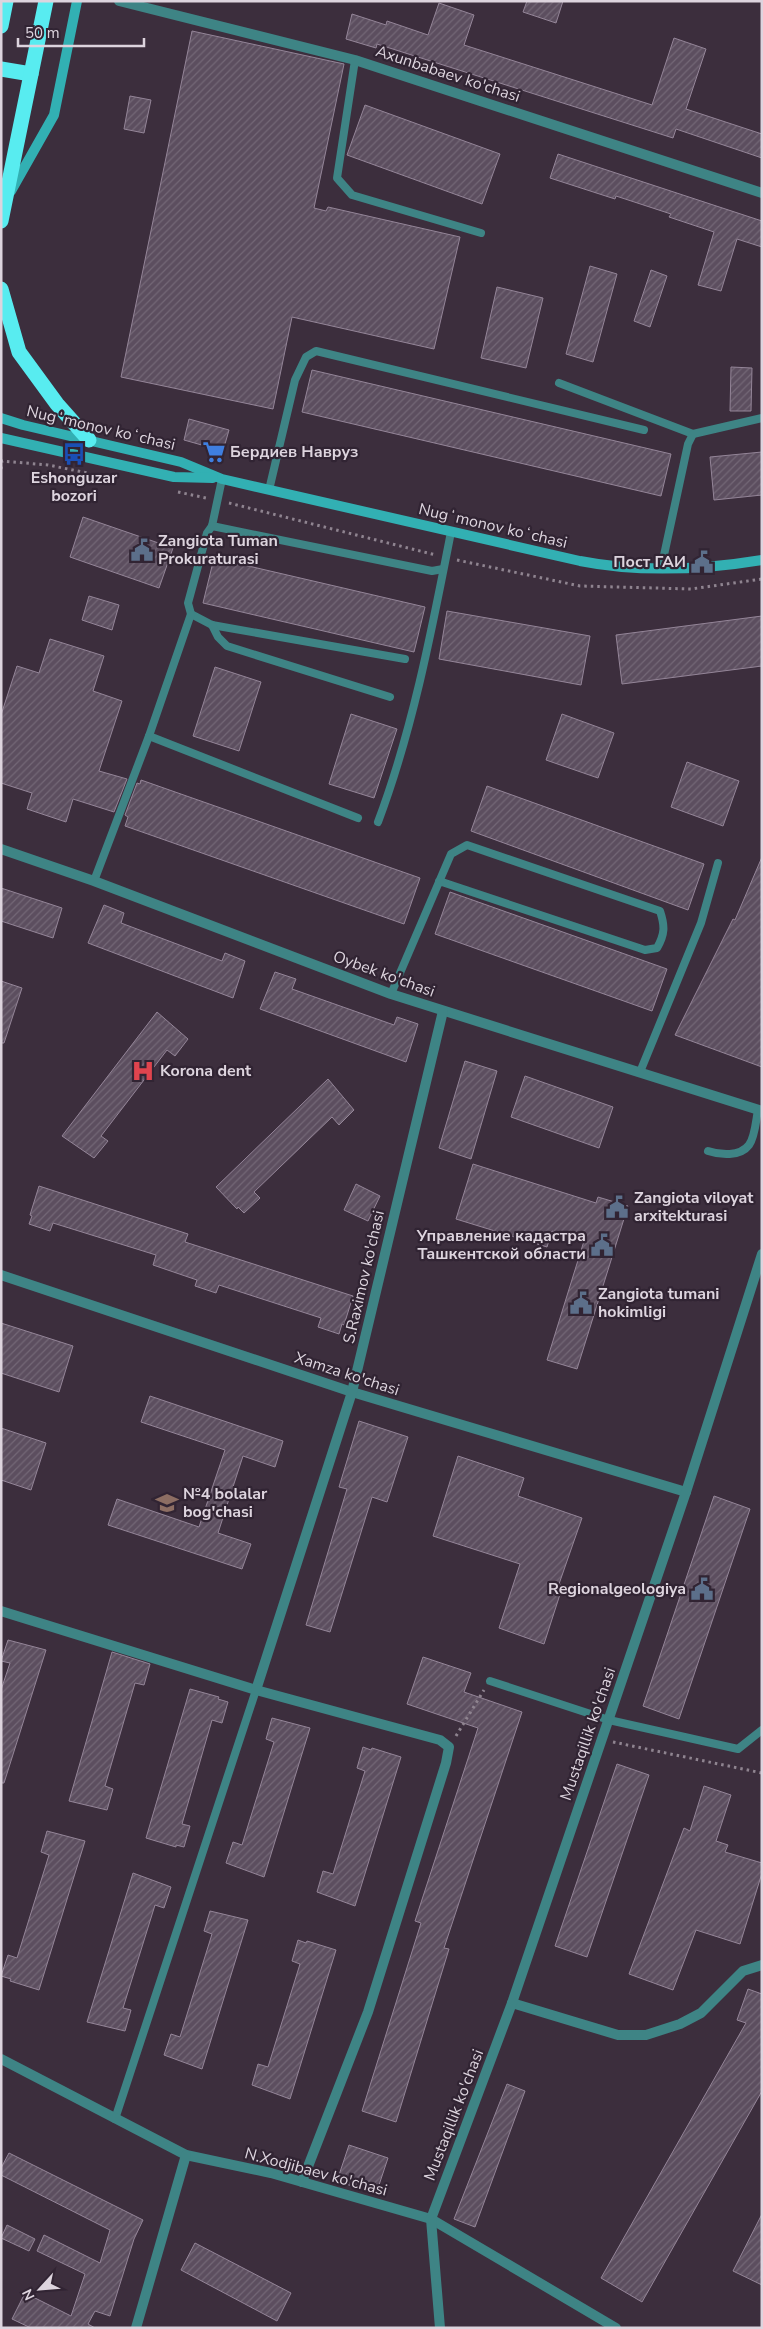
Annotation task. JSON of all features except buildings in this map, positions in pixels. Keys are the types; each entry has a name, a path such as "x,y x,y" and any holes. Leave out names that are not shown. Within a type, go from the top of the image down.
{"highway":[{"path":"1,26 6,1"},
{"path":"1,221 46,1"},
{"path":"1,69 31,74"},
{"path":"1,289 19,352 57,404 89,440"}],"main road":[{"path":"5,203 54,115 77,1"},
{"name":"Nugʻmonov koʻchasi","path":"1,418 22,425 181,462 222,479 600,565 661,569 702,568 762,560"},
{"name":"Nugʻmonov koʻchasi","path":"1,438 174,477 222,479"}],"street":[{"name":"Axunbabaev ko'chasi","path":"119,1 355,60 762,193"},
{"name":"Oybek ko'chasi","path":"1,849 94,881 391,994 760,1111"},
{"name":"S.Raximov ko'chasi","path":"256,1690 352,1392 443,1011"},
{"name":"Mustaqillik ko'chasi","path":"431,2220 512,2003 686,1492 762,1254"},
{"name":"Xamza ko'chasi","path":"2,1279 352,1392 686,1492"},
{"path":"1,1611 256,1690 440,1740 449,1747 446,1763 368,2012 302,2182"},
{"path":"512,2003 618,2036 646,2035 680,2024 700,2013 744,1971 762,1965"},
{"name":"N.Xodjibaev ko'chasi","path":"1,2059 186,2155 271,2173 431,2220 616,2328"},
{"path":"136,2328 186,2155"},
{"path":"431,2220 440,2328"}],"lane":[{"path":"355,60 338,178 352,195 481,233"},
{"path":"269,490 295,380 306,357 316,351 644,430"},
{"path":"559,383 693,434 762,418"},
{"path":"661,569 688,444 693,434"},
{"path":"94,881 149,736 191,614 188,603 207,533 212,526 222,479"},
{"path":"212,526 432,571 443,569"},
{"path":"378,822 387,798 418,689 451,532"},
{"path":"191,614 212,625 405,659"},
{"path":"212,625 218,637 227,646 390,697"},
{"path":"149,736 358,818"},
{"path":"391,994 439,881 451,854 467,845 660,911 665,925 664,936 657,948 645,950 439,881"},
{"path":"640,1072 702,923 718,863"},
{"path":"708,1151 722,1155 739,1152 749,1145 760,1111"},
{"path":"490,1681 608,1720 738,1749 762,1730"},
{"path":"115,2119 256,1690"}],"path":[{"path":"1,468 5,452"},
{"path":"2,461 48,465 94,474"},
{"path":"170,490 218,500 446,557 580,586 691,589 762,579"},
{"path":"449,1747 490,1681"},
{"path":"602,1740 762,1773"}],"place":[{"name":"Бердиев Навруз","path":"214,452"},
{"name":"Eshonguzar bozori","path":"74,454"},
{"name":"Zangiota Tuman Prokuraturasi","path":"142,550"},
{"name":"Пост ГАИ","path":"702,562"},
{"name":"Korona dent","path":"143,1071"},
{"name":"Zangiota viloyat arxitekturasi","path":"617,1207"},
{"name":"Управление кадастра Ташкентской области","path":"602,1245"},
{"name":"Zangiota tumani hokimligi","path":"581,1303"},
{"name":"№4 bolalar bog'chasi","path":"167,1503"},
{"name":"Regionalgeologiya","path":"702,1589"}]}
